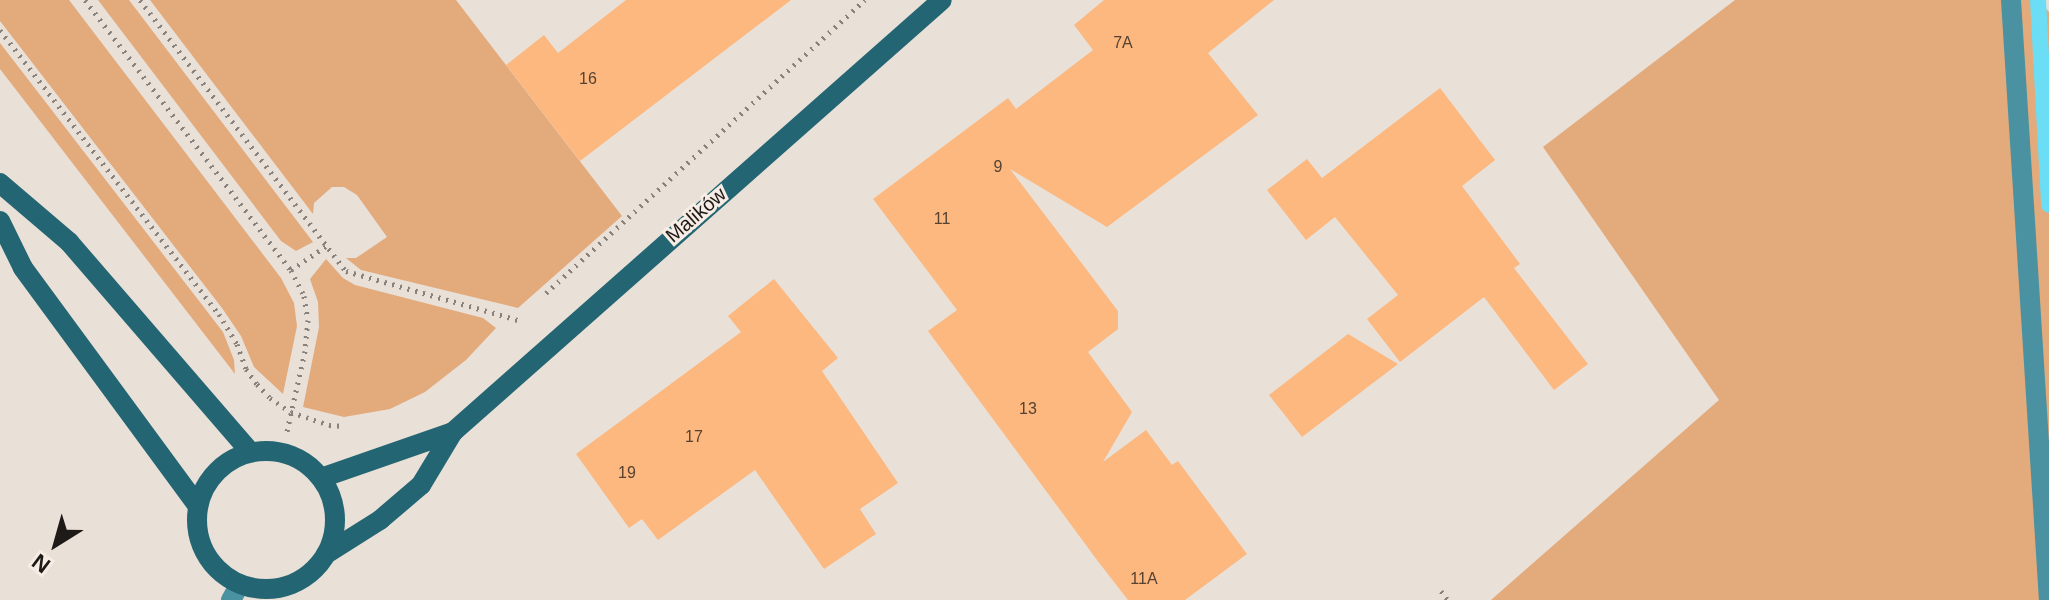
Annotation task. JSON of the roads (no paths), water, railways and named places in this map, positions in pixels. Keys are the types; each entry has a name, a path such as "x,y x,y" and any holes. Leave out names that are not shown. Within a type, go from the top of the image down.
{"main road":[{"name":"Malików","path":"326,554 380,520 421,485 453,432 942,0"},
{"path":"0,183 69,242 250,452"},
{"path":"0,221 23,268 198,506"},
{"name":"Malików","path":"321,478 453,432"},
{"path":"250,452 283,453 307,464 321,478 335,507 336,523 326,554 315,569 289,585 236,592 205,553 198,530 198,506 208,482 226,463 250,452"}],"lane":[{"path":"2011,0 2049,600"}],"waterway":[{"path":"2038,0 2049,205"}]}
